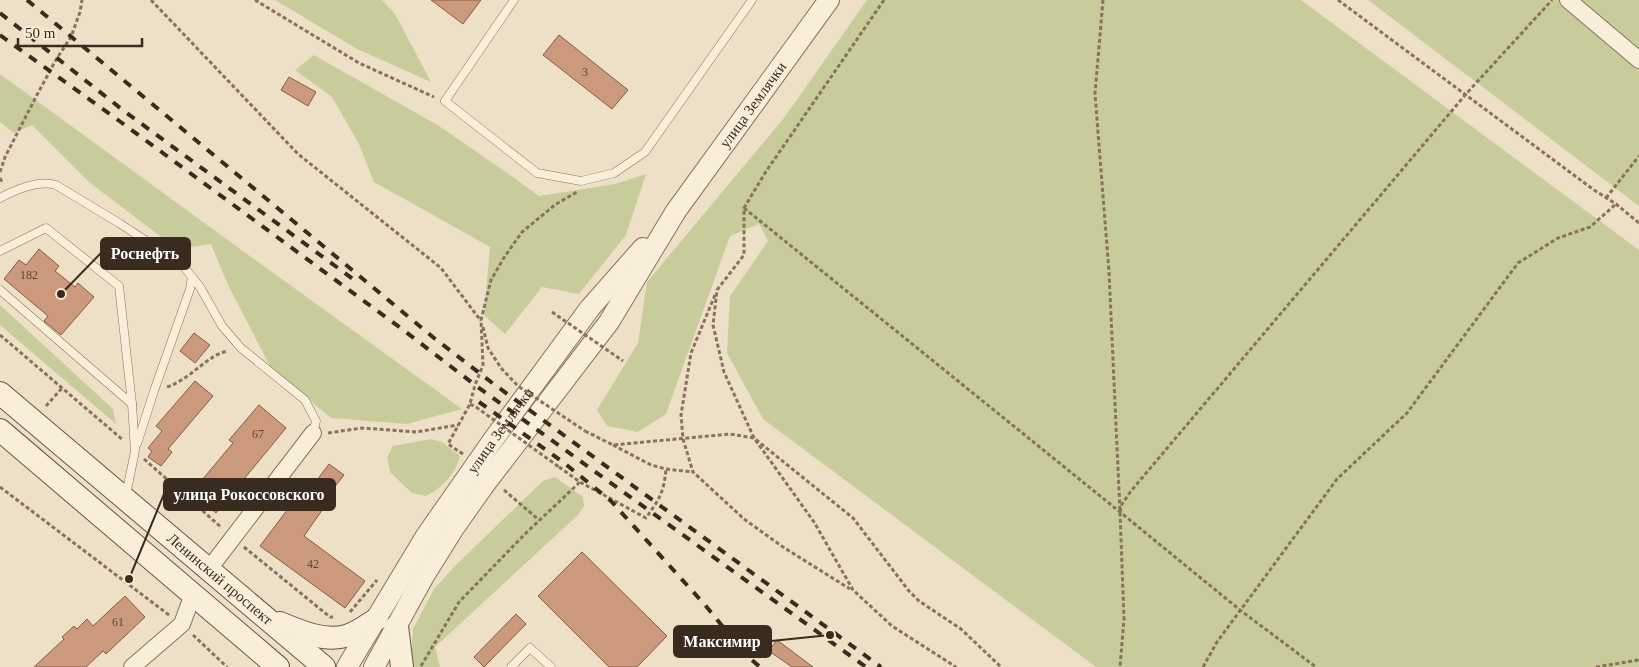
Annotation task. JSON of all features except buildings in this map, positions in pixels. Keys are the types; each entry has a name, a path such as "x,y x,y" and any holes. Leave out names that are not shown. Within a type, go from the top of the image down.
{"main road":[{"name":"Ленинский проспект","path":"0,394 324,667"},
{"name":"Ленинский проспект","path":"0,430 278,667"},
{"path":"263,615 306,633 333,637 345,636 387,622 402,667"}],"street":[{"path":"1568,0 1639,60"},
{"name":"улица Землячки","path":"374,667 387,622 412,560 439,518 572,331 676,211 824,2"},
{"path":"209,570 313,433"},
{"path":"132,667 182,624 194,594"},
{"name":"улица Землячки","path":"347,667 387,622"}],"lane":[{"path":"514,0 445,101 538,173 581,181 614,172 645,152 752,0"},
{"path":"0,198 27,187 48,183 56,185 174,258 200,287 222,326 240,348 306,400 316,421 313,433"},
{"path":"0,252 46,228 119,286 132,404 135,451"},
{"path":"125,499 135,451 190,289 192,277"},
{"path":"0,290 132,404"},
{"path":"511,667 530,648 551,667"}],"path":[{"path":"0,172 5,157 39,91 71,37 80,12 82,0"},
{"path":"151,0 298,154 441,268 481,320 488,348 501,368 518,386 585,431 651,465 693,472"},
{"path":"255,0 359,63 445,101"},
{"path":"884,0 765,173 744,208 744,255 717,290 691,354 681,415 683,439 693,472 744,519 783,547 852,590 892,626 956,667"},
{"path":"1103,0 1094,94 1109,272 1120,512 1124,619 1120,667"},
{"path":"1338,0 1594,190 1616,204 1639,223"},
{"path":"1120,512 1122,504 1131,491 1466,94 1552,0"},
{"path":"1606,198 1639,156"},
{"path":"467,457 448,444 470,404 483,365 481,320 491,280 522,232 556,204 580,190"},
{"path":"1203,667 1217,642 1337,479 1407,413 1518,263 1558,238 1590,227 1616,204"},
{"path":"744,208 1240,610 1316,667"},
{"path":"717,290 713,325 724,372 754,438 814,522 852,590"},
{"path":"552,312 623,362"},
{"path":"154,392 176,384 222,352 240,348"},
{"path":"46,406 62,387"},
{"path":"470,404 580,482 646,518 662,496 666,469"},
{"path":"313,433 362,428 416,432 459,424"},
{"path":"613,445 730,434 754,438 854,518 909,591 919,601 961,628 1001,667"},
{"path":"420,667 459,602 539,520 580,482"},
{"path":"0,487 182,624 226,667"},
{"path":"504,490 539,520"},
{"path":"1596,667 1639,660"}],"green space":[{"path":"275,0 382,0 395,14 431,82 357,49"},
{"path":"867,0 1301,0 1639,250 1639,667 1096,667 763,419 727,353 730,296 768,241 759,224 730,236 666,414 638,432 607,426 597,410 638,343 647,282 784,118"},
{"path":"1368,0 1639,0 1639,206"},
{"path":"314,55 439,126 539,196 615,184 646,174 626,235 579,294 542,287 505,334 484,315 490,247 374,182 359,144 332,97 295,70"},
{"path":"0,74 462,409 407,424 331,418 271,368 228,285 211,244 177,249 89,182 32,125 14,133 0,122"},
{"path":"0,305 113,409 116,424 0,325"},
{"path":"431,439 442,442 460,456 458,462 448,479 432,493 426,496 412,493 390,472 387,458 393,446"},
{"path":"555,477 583,497 584,506 578,515 435,647 440,667 410,667 413,629 434,589 455,566 543,481"}],"railway":[{"path":"27,0 434,338 491,382 881,667"},
{"path":"0,13 124,111 357,282"},
{"path":"0,35 402,329 475,385 866,667"},
{"path":"479,402 563,462 611,501 705,605 747,656 760,667"}],"place":[{"name":"Роснефть","path":"61,294"},
{"name":"улица Рокоссовского","path":"129,579"},
{"name":"Максимир","path":"830,635"}]}
